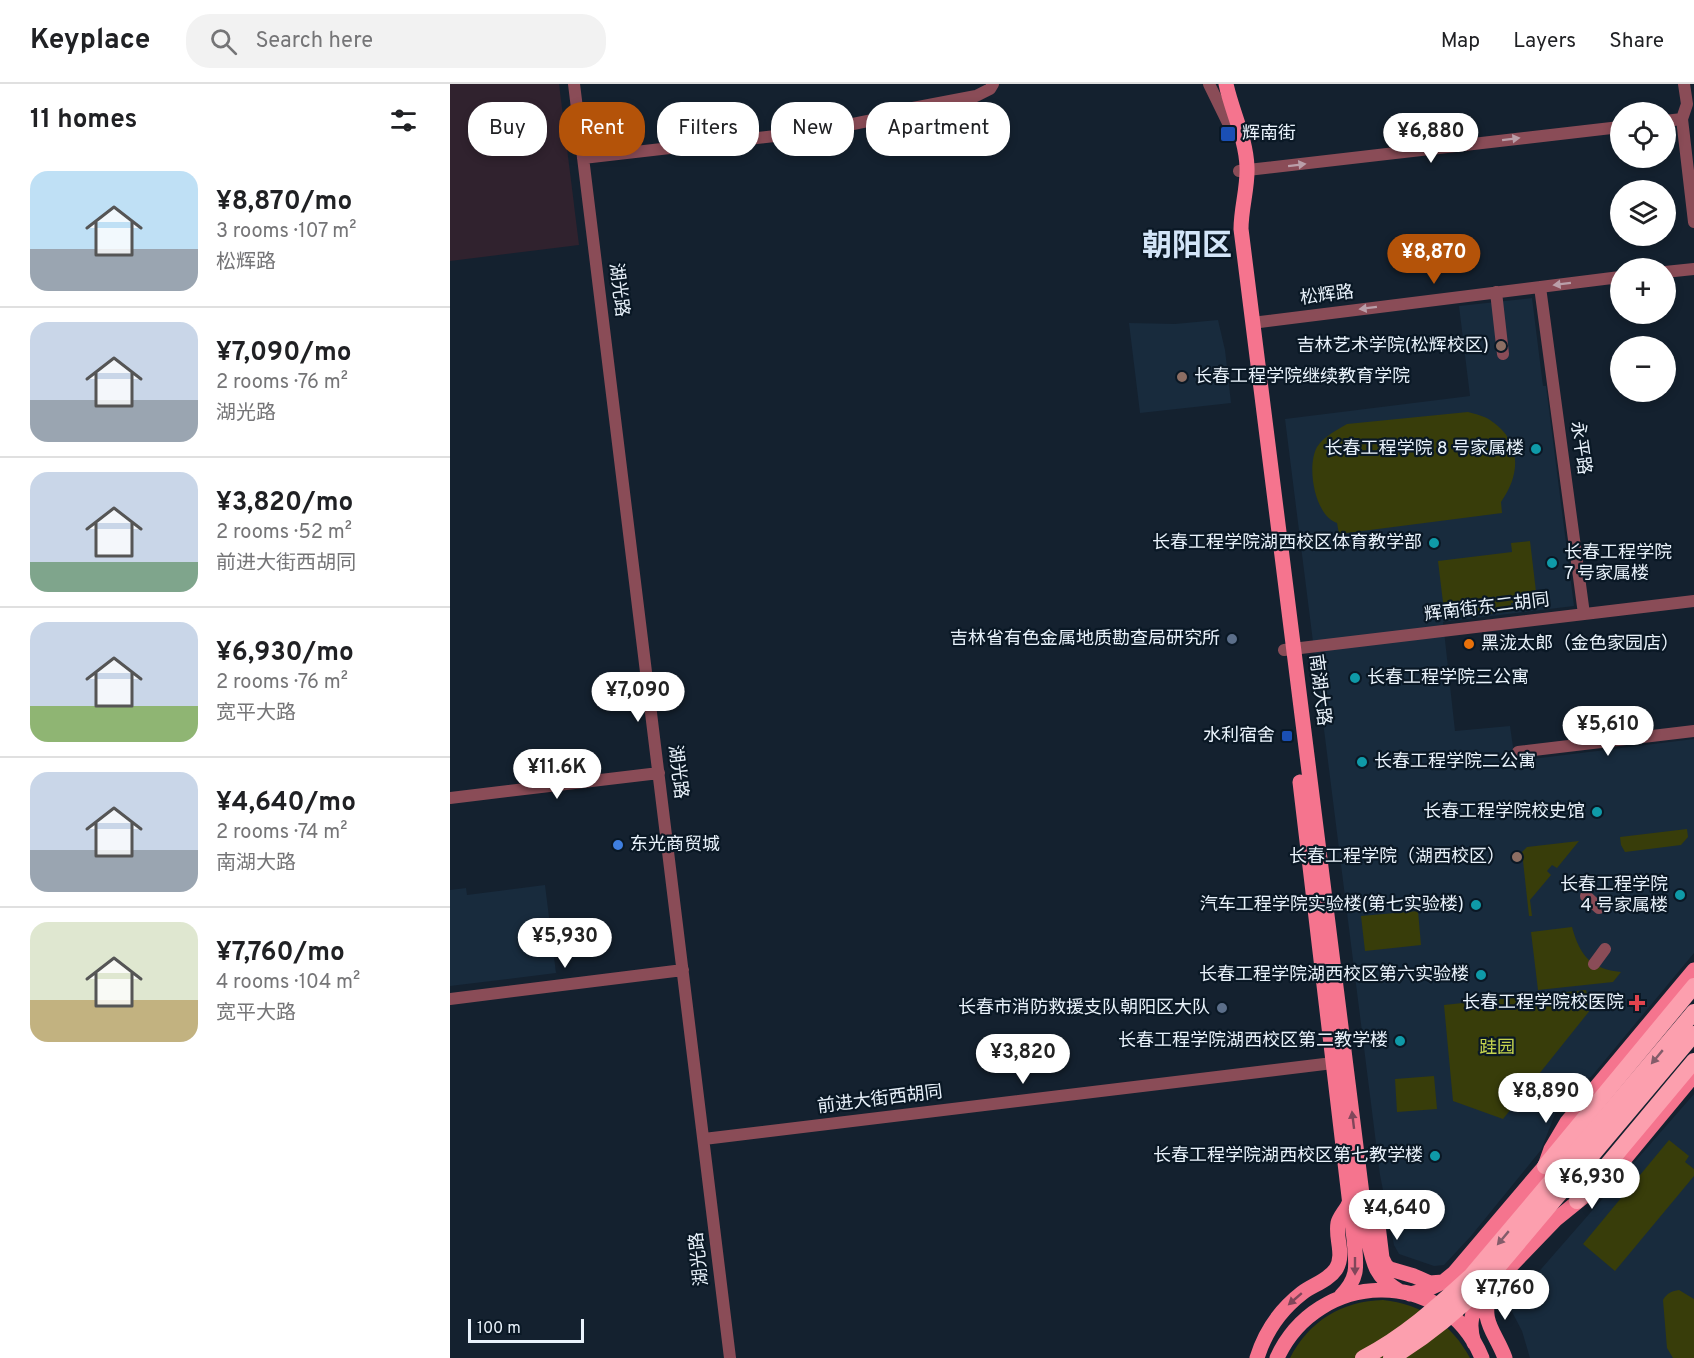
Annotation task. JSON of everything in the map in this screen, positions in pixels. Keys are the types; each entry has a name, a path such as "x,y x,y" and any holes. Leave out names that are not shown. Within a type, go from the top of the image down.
{"highway":[{"path":"1363,1358 1431,1313 1471,1276 1688,1006 1694,986"},
{"path":"1545,1166 1688,1006"},
{"path":"1391,1358 1421,1338 1481,1287 1694,1034"},
{"path":"1576,1201 1694,1061"}],"main road":[{"name":"南湖大路","path":"1218,84 1243,171 1241,229 1356,1202 1355,1277 1351,1286 1341,1296"},
{"name":"南湖大路","path":"1227,84 1246,154 1233,213 1233,234 1289,650"},
{"path":"1277,1358 1287,1339 1302,1321 1320,1307 1341,1296 1376,1290 1405,1293 1426,1290 1443,1282 1454,1273 1545,1166 1551,1149 1567,1122 1694,969"},
{"path":"1474,1342 1470,1323 1473,1309 1494,1283 1555,1220 1612,1173 1694,1075"},
{"name":"南湖大路","path":"1356,1202 1376,1271 1384,1282 1405,1293"},
{"path":"1257,1358 1269,1329 1283,1310 1302,1293 1334,1272 1341,1252 1338,1221 1356,1202 1377,1217 1382,1258 1386,1266 1430,1282 1443,1282"},
{"path":"1494,1283 1485,1314 1505,1358"},
{"path":"1405,1293 1442,1309 1460,1324 1474,1342 1482,1358"}],"street":[{"name":"湖光路","path":"574,84 730,1358"},
{"path":"583,158 819,131 892,116 913,108 976,96 990,89 993,84"},
{"path":"1209,84 1230,127"},
{"path":"1684,84 1690,108 1682,119 1694,222"},
{"path":"1676,120 1682,119 1694,126"},
{"path":"1243,171 1610,127"},
{"path":"1676,271 1694,269"},
{"name":"松辉路","path":"1252,323 1610,278"},
{"name":"永平路","path":"1540,287 1584,614"},
{"path":"1496,292 1503,354"},
{"name":"辉南街东二胡同","path":"1289,650 1570,612 1584,614 1694,601"},
{"path":"1518,752 1694,731"},
{"path":"450,798 659,773"},
{"path":"1586,896 1599,908"},
{"path":"1594,964 1605,949"},
{"path":"450,999 683,970"},
{"name":"前进大街西胡同","path":"704,1139 1339,1062"}],"shaded area":[{"path":"450,84 559,84 561,102 559,102 559,156 568,156 579,245 450,261"},
{"name":"长春工程学院（湖西校区）","path":"1532,298 1543,386 1546,386 1574,606 1443,622 1455,731 1510,726 1515,761 1694,739 1694,953 1591,1077 1580,1082 1557,1109 1541,1150 1471,1236 1444,1265 1434,1266 1399,1254 1394,1245 1380,1175 1285,419 1470,396 1459,306"},
{"name":"长春工程学院继续教育学院","path":"1218,320 1225,350 1231,403 1140,413 1129,323 1175,324"},
{"path":"545,885 556,973 450,986 450,890 466,888 467,895"},
{"path":"1694,1094 1694,1358 1530,1358 1522,1331 1510,1308 1535,1276"}],"green space":[{"path":"1468,412 1490,420 1500,428 1513,448 1515,469 1508,491 1501,502 1502,513 1339,534 1337,523 1329,519 1323,511 1315,490 1312,466 1317,447 1323,440 1347,424"},
{"path":"1530,541 1537,600 1511,603 1512,611 1445,619 1438,561 1512,552 1511,543"},
{"path":"1687,829 1688,837 1681,845 1625,852 1621,845 1620,837"},
{"path":"1579,841 1557,868 1552,865 1547,871 1551,875 1530,900 1532,916 1529,916 1522,852 1527,847"},
{"path":"1418,911 1421,945 1365,951 1361,916"},
{"path":"1572,927 1579,946 1588,959 1602,968 1621,972 1613,982 1538,990 1531,932"},
{"name":"跬园","path":"1586,990 1591,1009 1503,1119 1453,1101 1444,1005"},
{"path":"1434,1076 1437,1109 1397,1112 1395,1079"},
{"path":"1669,1140 1689,1156 1685,1162 1694,1169 1694,1176 1615,1271 1583,1244"},
{"path":"1679,1290 1694,1299 1694,1358 1673,1358 1667,1348 1663,1300 1670,1293"},
{"path":"1383,1300 1411,1306 1434,1318 1454,1335 1470,1358 1290,1358 1307,1333 1328,1316 1354,1304"}],"place":[{"name":"辉南街","path":"1228,134"},
{"name":"吉林艺术学院(松辉校区)","path":"1501,346"},
{"name":"长春工程学院继续教育学院","path":"1182,377"},
{"name":"长春工程学院 8 号家属楼","path":"1536,449"},
{"name":"长春工程学院湖西校区体育教学部","path":"1434,543"},
{"name":"长春工程学院 7 号家属楼","path":"1552,563"},
{"name":"吉林省有色金属地质勘查局研究所","path":"1232,639"},
{"name":"黑泷太郎（金色家园店）","path":"1469,644"},
{"name":"长春工程学院三公寓","path":"1355,678"},
{"name":"水利宿舍","path":"1287,736"},
{"name":"长春工程学院二公寓","path":"1362,762"},
{"name":"长春工程学院校史馆","path":"1597,812"},
{"name":"东光商贸城","path":"618,845"},
{"name":"长春工程学院（湖西校区）","path":"1517,857"},
{"name":"长春工程学院 4 号家属楼","path":"1680,895"},
{"name":"汽车工程学院实验楼(第七实验楼)","path":"1476,905"},
{"name":"长春工程学院湖西校区第六实验楼","path":"1481,975"},
{"name":"长春工程学院校医院","path":"1637,1003"},
{"name":"长春市消防救援支队朝阳区大队","path":"1222,1008"},
{"name":"长春工程学院湖西校区第二教学楼","path":"1400,1041"},
{"name":"长春工程学院湖西校区第七教学楼","path":"1435,1156"}],"district":[{"name":"朝阳区","path":"1187,247"}]}
